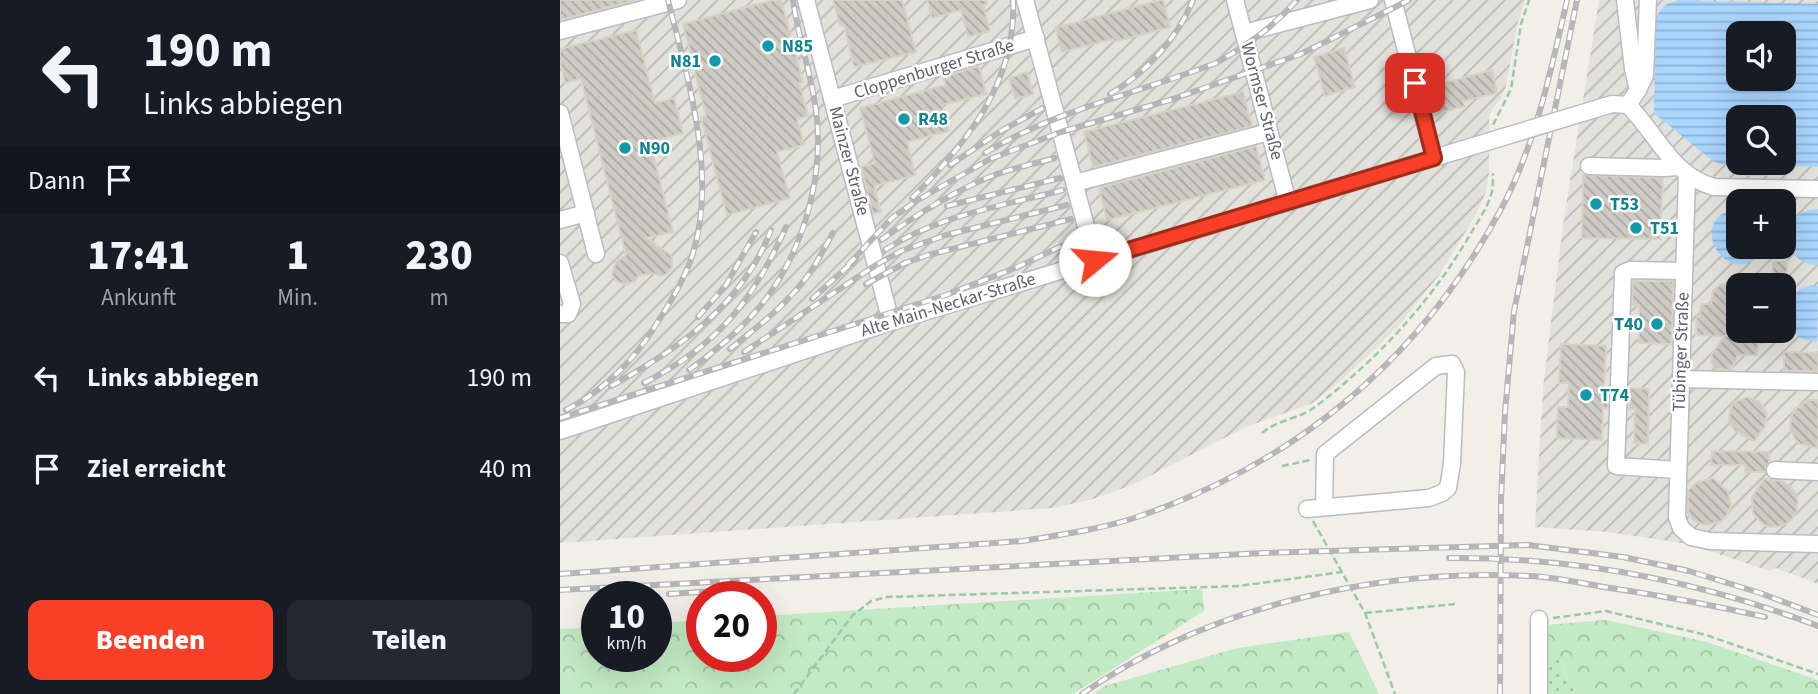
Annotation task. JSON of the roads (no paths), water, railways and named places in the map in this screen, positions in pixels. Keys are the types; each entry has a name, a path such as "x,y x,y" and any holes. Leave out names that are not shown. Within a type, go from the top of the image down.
{"street":[{"path":"560,31 678,0"},
{"name":"Mainzer Straße","path":"806,0 891,322"},
{"path":"1025,0 1095,260"},
{"name":"Wormser Straße","path":"1235,0 1288,202"},
{"path":"1244,33 1370,0"},
{"path":"1393,0 1434,158"},
{"path":"1625,0 1638,90"},
{"path":"1648,0 1645,75 1638,90 1620,104 1640,117 1682,170 1698,183 1714,187 1818,189"},
{"name":"Cloppenburger Straße","path":"832,99 1036,38"},
{"name":"Alte Main-Neckar-Straße","path":"560,431 891,322 1434,158 1496,131 1620,104"},
{"path":"560,113 596,254"},
{"path":"1075,183 1269,132"},
{"path":"1589,166 1682,170"},
{"name":"Tübinger Straße","path":"1682,170 1684,271 1677,517 1681,528 1691,537 1710,541 1818,544"},
{"path":"560,220 586,213"},
{"path":"560,263 572,304 568,314 560,314"},
{"path":"1678,470 1616,466 1616,433 1623,273 1630,270 1684,271"},
{"path":"1307,509 1429,498 1448,488 1452,464 1456,372 1452,364 1436,366 1325,454 1324,507"},
{"path":"1681,379 1818,382"},
{"path":"1775,470 1818,472"},
{"path":"1539,619 1539,694"}],"water":[{"path":"1679,0 1818,4 1818,167 1796,166 1796,105 1726,105 1726,164 1713,161 1656,115 1656,18 1668,4"},
{"path":"1818,209 1818,265 1805,262 1796,256 1796,218 1805,212"},
{"path":"1726,213 1726,259 1755,259 1753,261 1739,264 1727,260 1717,251 1712,239 1713,226"},
{"path":"1812,285 1818,286 1817,342 1796,334 1796,293"}],"railway":[{"path":"566,410 606,383 649,336 690,262 698,231 702,198 698,131 668,0"},
{"path":"689,370 725,342 757,310 786,266 807,216 817,163 818,136 814,96 793,0"},
{"path":"912,198 951,156 984,110 1006,58 1012,30 1013,0"},
{"path":"1110,94 1136,76 1159,54 1178,28 1193,0"},
{"path":"985,153 1040,125 1216,63 1259,35 1297,0"},
{"path":"848,265 892,218 916,201 990,159 1061,132 1173,99 1301,54 1409,0"},
{"path":"560,574 1023,541 1131,519 1190,497 1246,470 1298,438 1346,401 1390,360 1431,315 1468,265 1500,211 1523,161 1541,108 1567,0"},
{"path":"1500,694 1501,500 1514,311 1577,0"},
{"path":"950,165 1001,131 1043,108"},
{"path":"881,240 977,182 1055,158"},
{"path":"947,206 1060,178"},
{"path":"885,250 949,220 1063,190"},
{"path":"744,352 901,251 946,235 1067,205"},
{"path":"866,284 905,263 928,255 1071,219"},
{"path":"644,383 693,353 730,318 760,277 786,227"},
{"path":"611,386 661,357 726,303 759,257 771,230"},
{"path":"698,317 726,285 756,232"},
{"path":"730,349 794,293 811,271 833,233"},
{"path":"560,418 946,295 1064,245"},
{"path":"812,299 856,259"},
{"path":"560,590 1263,553 1528,545 1623,557 1689,571 1818,615"},
{"path":"1449,558 1544,562 1637,575 1728,596 1818,626"},
{"path":"1082,694 1131,663 1184,637 1239,616 1296,599 1414,579 1472,575 1549,578 1685,600 1765,617"},
{"path":"672,594 686,593"}],"place":[{"name":"N85","path":"768,46"},
{"name":"N81","path":"715,61"},
{"name":"R48","path":"904,119"},
{"name":"N90","path":"625,148"},
{"name":"T53","path":"1596,204"},
{"name":"T51","path":"1636,228"},
{"name":"T40","path":"1657,324"},
{"name":"T74","path":"1586,395"}]}
